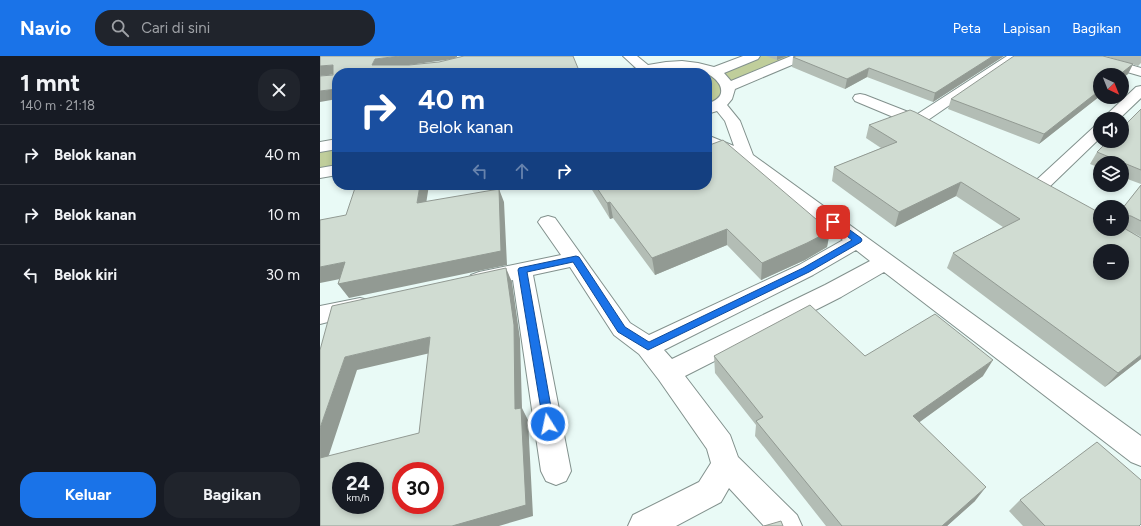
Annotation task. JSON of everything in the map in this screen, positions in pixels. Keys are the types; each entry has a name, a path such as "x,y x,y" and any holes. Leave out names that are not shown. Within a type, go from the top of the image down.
{"street":[{"path":"629,56 637,68"},
{"path":"714,72 754,56"},
{"path":"729,87 802,56"},
{"path":"917,121 1015,56"},
{"path":"1086,56 1141,72"},
{"path":"660,68 682,65 702,68"},
{"path":"714,72 726,81 729,87 727,95 713,107 732,121 746,157"},
{"path":"1117,112 1141,90"},
{"path":"860,98 917,121 944,136"},
{"path":"1037,189 1093,136"},
{"path":"712,142 746,157 1141,453"},
{"path":"320,147 332,145"},
{"path":"320,173 332,171"},
{"path":"548,222 576,259 622,329 648,346 668,373 720,444 726,465 786,526"},
{"path":"648,346 806,270 858,240"},
{"path":"460,284 576,259"},
{"path":"668,373 833,291 886,261"},
{"path":"522,270 556,471"},
{"path":"320,315 382,301"},
{"path":"644,526 710,492 726,465"}],"green space":[{"path":"754,56 802,56 729,87 712,105 712,72"},
{"path":"666,65 687,68 654,68"},
{"path":"332,145 332,171 320,173 320,147"}],"building":[{"path":"320,56 400,56 375,59 372,65 409,65 439,62 464,56 573,56 578,68 333,68 333,65 320,66"},
{"path":"993,56 935,93 869,68 847,79 793,57"},
{"path":"1014,56 1103,56 1133,64 1128,68 1093,68 1093,96 1044,134 951,99"},
{"path":"332,75 332,90 320,91 320,76"},
{"path":"1141,109 1141,170 1129,165 1129,156 1107,156 1097,152 1101,148 1129,148 1129,121"},
{"path":"910,110 1093,209 1093,236 1129,236 1129,231 1141,238 1141,355 1118,373 953,253 1020,219 961,182 899,212 834,167 897,142 869,125"},
{"path":"723,140 830,231 762,263 727,229 652,258 610,202 607,203 598,190 712,190 712,144"},
{"path":"1141,185 1141,221 1129,216 1129,200"},
{"path":"354,190 419,190 417,203 499,190 501,251 338,284 345,262 320,267 320,220 346,215"},
{"path":"506,268 514,325 515,409 521,408 526,505 452,526 320,526 320,458 419,433 430,337 345,357 320,428 320,350 332,306"},
{"path":"810,305 865,356 935,314 993,360 913,416 986,487 942,526 842,526 756,421 763,417 714,356"},
{"path":"1097,442 1141,480 1141,524 1139,526 1045,526 1020,500"},
{"path":"781,521 783,526 764,526"}],"route":[{"path":"548,424 522,270 576,259 622,329 648,346 806,270 858,240 833,222"}]}
